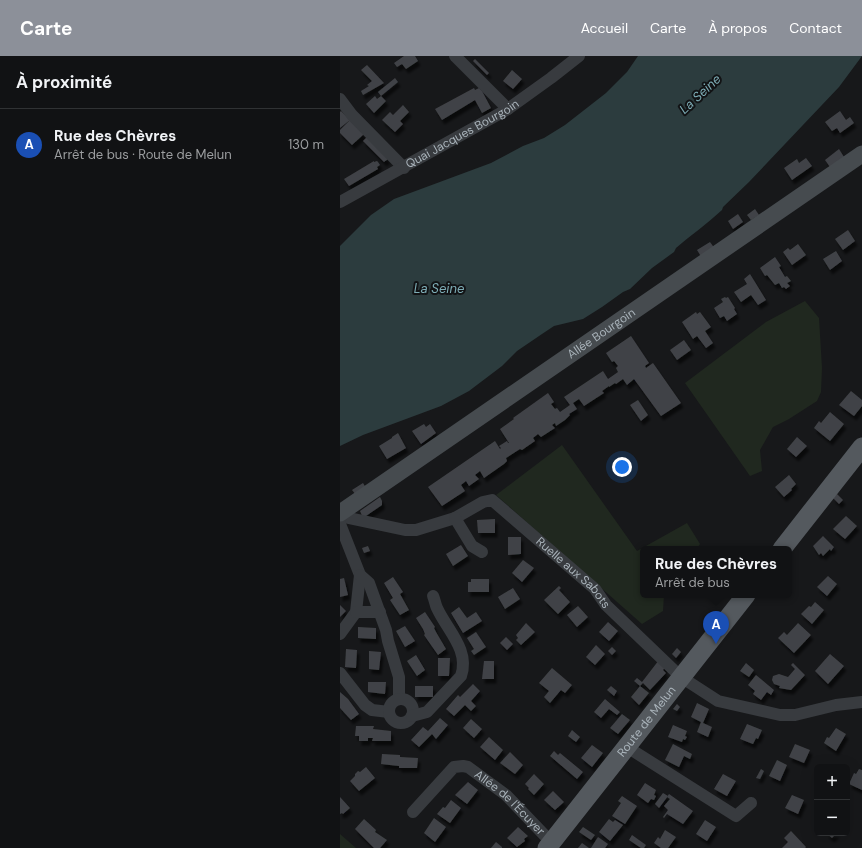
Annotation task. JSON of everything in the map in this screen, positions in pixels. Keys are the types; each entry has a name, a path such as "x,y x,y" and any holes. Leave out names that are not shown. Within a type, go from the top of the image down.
{"main road":[{"path":"784,546 862,447"},
{"name":"Route de Melun","path":"549,845 744,598"}],"street":[{"path":"454,56 508,109"},
{"name":"Quai Jacques Bourgoin","path":"340,202 404,168 508,109 579,56"},
{"path":"340,99 352,115 404,168"},
{"name":"Allée Bourgoin","path":"340,512 862,154"},
{"name":"Ruelle aux Sabots","path":"340,516 405,530 416,530 455,518 483,502 492,500 595,589 606,605 682,677"},
{"path":"455,518 472,546 482,552"},
{"path":"340,524 360,575 369,583 380,612 399,676 399,699"},
{"path":"340,634 356,612 360,575"},
{"path":"412,716 427,712 461,676 463,669 460,647 437,608 433,596"},
{"path":"356,612 380,612"},
{"path":"340,673 365,705 372,710 389,712"},
{"path":"682,677 718,701 780,715 795,715 836,705 862,702"},
{"path":"399,699 406,700 413,709 412,716 407,722 399,723 392,719 389,712 390,706 399,699"},
{"path":"627,747 736,816 751,803"},
{"name":"Allée de l'Écuyer","path":"413,812 454,768 463,766 468,767 506,795 549,845"}],"shaded area":[{"path":"805,301 819,318 822,368 821,392 817,401 789,419 773,427 760,450 762,471 750,476 685,383 766,322"},
{"path":"562,445 637,551 640,549 640,598 664,598 663,611 642,624 496,495"},
{"path":"687,523 700,544 699,546 646,546"},
{"path":"340,834 356,848 340,848"}],"water":[{"name":"La Seine","path":"638,56 862,56 839,87 749,182 723,207 722,210 676,248 674,252 652,268 630,289 623,292 583,319 554,326 517,351 502,366 469,391 441,406 363,435 340,446 340,246 371,215 394,199 491,163 523,146 544,138 565,125 606,93 627,72"}],"building":[{"path":"404,56 415,56 418,61 406,69 402,64 397,67 394,63"},
{"path":"475,59 489,73 487,75 473,61"},
{"path":"367,65 384,83 363,95 361,91 369,86 367,85 372,81 361,70"},
{"path":"512,70 522,79 513,89 503,81"},
{"path":"395,78 398,82 381,96 378,92"},
{"path":"474,88 475,90 479,88 482,91 491,108 482,113 475,100 442,120 435,109"},
{"path":"375,96 377,99 381,96 386,101 374,113 366,104"},
{"path":"403,105 409,112 400,121 403,124 395,132 382,120 390,112 393,115"},
{"path":"341,111 350,120 340,128 340,112"},
{"path":"840,111 846,120 850,117 854,123 840,133 837,128 832,131 825,122"},
{"path":"350,120 364,134 352,145 340,133 340,130"},
{"path":"367,137 388,159 384,162 363,141"},
{"path":"839,149 844,157 830,167 825,160"},
{"path":"806,158 812,166 792,180 784,168 797,159 799,163"},
{"path":"374,161 377,161 380,165 377,167 378,169 349,186 344,179"},
{"path":"755,209 759,215 751,220 747,215"},
{"path":"738,214 743,222 733,229 728,221"},
{"path":"848,230 855,241 843,250 835,239"},
{"path":"710,242 715,249 702,258 697,250"},
{"path":"798,244 806,255 792,265 783,252 788,248 790,250"},
{"path":"836,251 842,261 830,270 823,259"},
{"path":"775,257 781,266 779,267 785,277 787,276 791,281 787,283 790,286 786,289 784,287 782,288 779,283 775,285 767,275 765,276 760,268"},
{"path":"750,274 766,300 758,305 751,295 741,302 734,292 747,284 744,279"},
{"path":"728,297 737,314 727,321 724,316 720,318 714,308 723,302 721,299"},
{"path":"696,312 697,314 700,312 711,327 705,331 713,343 706,348 697,336 693,339 682,322"},
{"path":"631,336 649,363 645,366 646,368 653,363 681,403 661,416 634,379 627,385 623,379 616,384 615,383 609,386 602,391 604,393 584,406 579,399 573,403 577,409 556,426 555,423 552,425 555,428 541,437 538,434 533,438 535,441 506,458 507,461 504,464 484,478 480,471 475,475 479,479 469,486 466,481 461,485 465,491 442,506 428,487 495,441 500,449 501,448 499,446 507,441 509,443 500,429 548,393 554,402 551,404 560,412 570,405 564,397 603,371 608,379 618,372 616,368 618,366 614,361 612,362 606,353"},
{"path":"684,340 691,350 677,360 670,350"},
{"path":"851,391 862,400 862,406 854,416 839,405"},
{"path":"638,400 648,415 641,421 630,405"},
{"path":"830,412 844,424 830,441 814,428 819,421 821,423"},
{"path":"424,424 426,427 430,424 436,433 421,444 412,431"},
{"path":"398,433 406,448 387,459 379,446"},
{"path":"797,437 807,446 796,457 787,449"},
{"path":"789,475 796,484 784,497 775,487"},
{"path":"363,483 366,488 356,495 352,490"},
{"path":"837,494 843,500 839,504 833,498"},
{"path":"380,497 382,505 363,518 360,511"},
{"path":"846,516 857,526 845,539 833,529"},
{"path":"495,519 495,533 478,533 477,520"},
{"path":"823,536 834,547 823,556 821,553 819,555 813,546"},
{"path":"508,537 521,537 521,554 508,555"},
{"path":"461,545 468,556 453,566 446,554"},
{"path":"368,546 370,551 364,553 362,548"},
{"path":"523,560 534,568 522,582 512,573"},
{"path":"828,576 837,584 827,596 817,587"},
{"path":"393,577 403,592 400,594 409,610 400,615 390,600 393,598 384,583"},
{"path":"344,578 348,595 340,597 340,579"},
{"path":"471,579 489,579 489,592 468,592 468,582 471,582"},
{"path":"559,586 561,588 559,590 570,602 558,614 544,600"},
{"path":"513,588 520,599 505,609 498,597"},
{"path":"815,602 824,610 812,624 801,614"},
{"path":"340,605 346,611 340,617"},
{"path":"578,606 588,617 577,627 567,615"},
{"path":"459,607 467,618 476,612 482,621 463,633 451,613"},
{"path":"425,612 435,627 436,632 446,649 438,655 424,635 423,629 416,618"},
{"path":"608,622 618,631 609,641 599,632"},
{"path":"526,623 535,632 521,645 516,640 518,638 516,635"},
{"path":"798,623 811,635 794,653 778,638 784,632 787,635"},
{"path":"405,626 415,641 405,647 396,631"},
{"path":"358,627 376,628 376,639 358,638"},
{"path":"476,632 486,647 474,655 471,651 474,649 467,638"},
{"path":"506,637 513,644 507,650 500,643"},
{"path":"596,645 605,654 595,665 586,657"},
{"path":"612,647 616,651 612,655 608,651"},
{"path":"677,648 681,652 676,658 672,654"},
{"path":"346,649 357,650 356,668 345,667"},
{"path":"369,651 381,652 379,670 369,669"},
{"path":"830,654 844,666 828,684 815,671"},
{"path":"416,655 425,670 417,676 407,661"},
{"path":"438,658 450,658 449,676 438,676"},
{"path":"659,660 666,666 663,670 666,673 650,690 643,683 640,686 634,681 637,678 642,682"},
{"path":"484,661 494,661 494,679 482,679"},
{"path":"746,663 754,670 749,677 740,671"},
{"path":"793,663 805,675 791,690 779,688 780,686 774,684 772,680 773,676 779,674 788,677 795,669 791,665"},
{"path":"552,668 572,685 565,693 561,690 550,703 544,697 549,691 539,683"},
{"path":"756,675 774,690 771,695 767,692 761,700 753,694 755,691 748,685"},
{"path":"368,682 386,682 385,694 368,692"},
{"path":"473,684 480,691 471,701 476,706 471,711 465,705 454,716 446,709 458,695 460,697"},
{"path":"415,686 433,686 433,697 415,697"},
{"path":"611,686 617,691 614,696 607,690"},
{"path":"640,686 649,693 639,705 631,697"},
{"path":"340,692 348,699 359,714 351,720 340,708"},
{"path":"605,699 620,712 617,715 609,709 601,718 594,712"},
{"path":"697,703 709,709 703,723 712,727 708,737 697,732 701,722 691,717"},
{"path":"677,704 680,707 677,711 673,709"},
{"path":"622,714 630,720 618,734 610,728"},
{"path":"440,718 448,725 436,739 432,734 419,747 411,740 423,727 428,731"},
{"path":"471,719 482,729 474,738 463,728"},
{"path":"747,724 762,730 758,739 756,738 753,744 740,739"},
{"path":"673,725 687,731 685,736 687,737 685,740 683,739 682,742 668,737"},
{"path":"356,726 374,726 373,729 391,731 391,741 372,741 373,738 368,738 368,741 359,741 359,736 355,736"},
{"path":"836,728 846,734 836,751 824,743 827,737 829,738"},
{"path":"572,730 580,737 576,742 568,736"},
{"path":"489,737 503,750 495,760 480,747"},
{"path":"673,744 692,754 690,759 684,756 679,767 665,760"},
{"path":"795,744 810,750 804,763 789,757"},
{"path":"592,745 603,753 592,767 581,758"},
{"path":"554,751 558,755 560,753 583,772 577,779 550,756"},
{"path":"510,752 523,765 515,774 500,763"},
{"path":"382,754 418,758 417,768 399,768 399,766 381,764"},
{"path":"777,760 787,765 780,781 769,776"},
{"path":"366,767 375,778 359,791 350,781 358,771 360,772"},
{"path":"761,769 764,771 760,779 756,778"},
{"path":"859,769 862,770 862,790 850,784 854,773 856,774"},
{"path":"534,774 544,784 534,795 525,784"},
{"path":"723,774 736,781 727,796 714,789"},
{"path":"468,782 478,790 467,804 455,795"},
{"path":"645,783 656,790 654,800 651,799 648,803 637,795"},
{"path":"553,791 564,802 555,810 544,800"},
{"path":"663,793 668,796 659,808 655,804"},
{"path":"669,794 693,811 683,824 667,814 664,818 663,817 668,810 664,806 670,799 667,797"},
{"path":"792,795 804,800 798,814 785,808"},
{"path":"622,796 637,806 625,824 612,816 621,803 618,801"},
{"path":"340,797 350,808 343,814 340,814"},
{"path":"451,800 461,808 450,823 437,814 443,807 445,808"},
{"path":"434,818 446,827 435,842 424,833"},
{"path":"364,819 376,830 375,832 387,840 380,848 374,848 355,829"},
{"path":"609,819 613,822 615,820 623,825 610,841 599,832"},
{"path":"705,820 716,827 707,841 696,834"},
{"path":"518,827 528,836 524,839 525,841 517,847 507,838"},
{"path":"583,827 595,835 591,840 579,832"},
{"path":"665,830 676,837 668,848 661,848 654,843 658,837 660,839"},
{"path":"791,831 806,847 805,848 782,848 788,842 784,838"},
{"path":"632,835 646,845 644,848 641,848 629,840"},
{"path":"598,837 608,844 605,848 591,848"},
{"path":"496,842 502,847 502,848 491,848"},
{"path":"582,843 589,848 578,848"}],"place":[{"name":"Rue des Chèvres","path":"716,644"}]}
